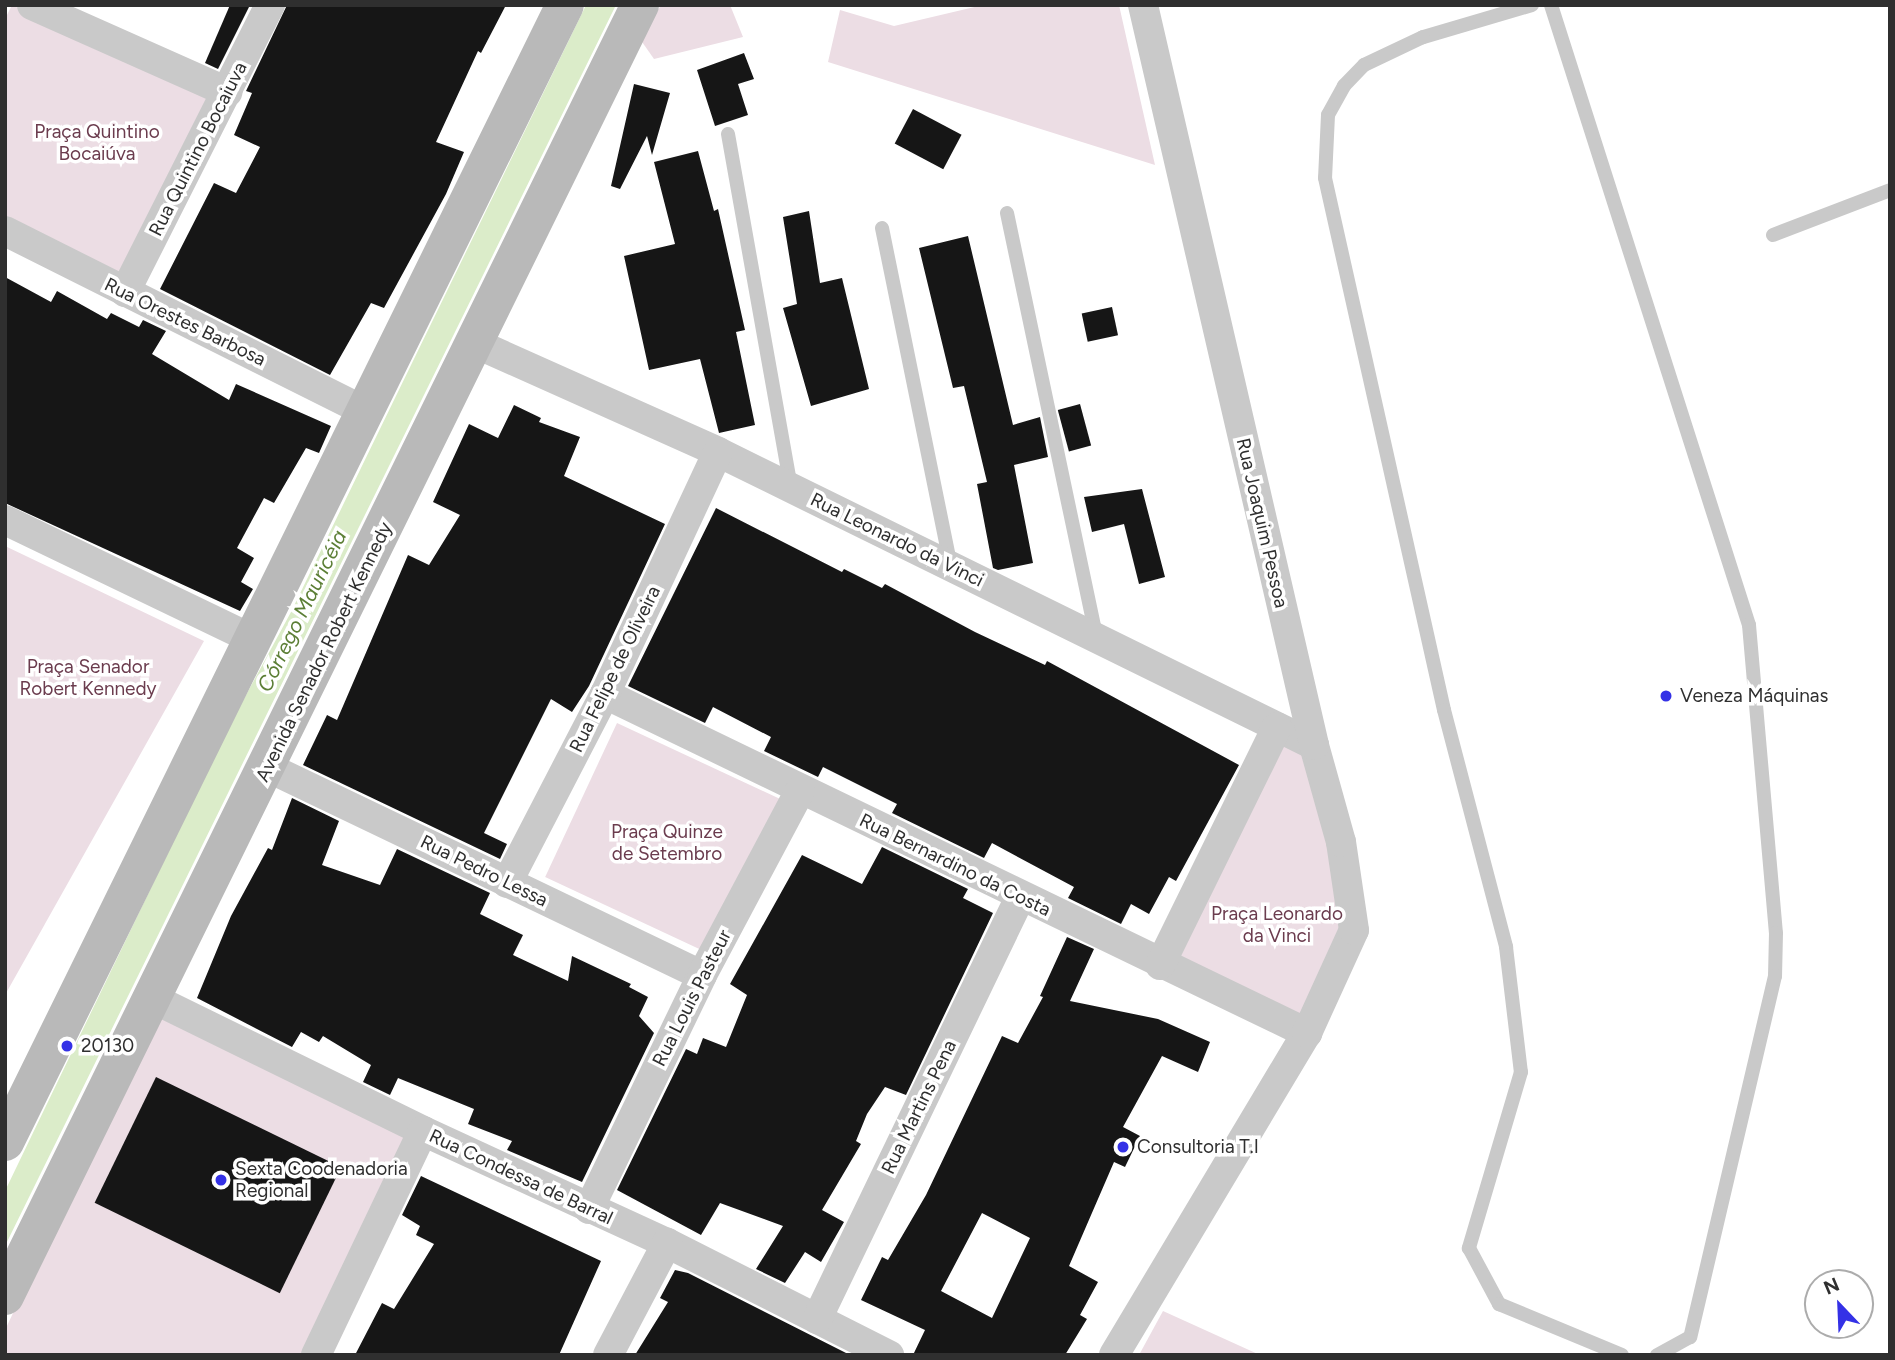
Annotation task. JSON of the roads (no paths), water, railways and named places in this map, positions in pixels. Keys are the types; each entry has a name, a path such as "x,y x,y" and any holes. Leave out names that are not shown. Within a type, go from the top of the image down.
{"street":[{"path":"33,5 227,92"},
{"name":"Rua Quintino Bocaiuva","path":"125,292 270,5"},
{"path":"5,1142 565,5"},
{"name":"Avenida Senador Robert Kennedy","path":"5,1296 477,344 640,5"},
{"name":"Rua Joaquim Pessoa","path":"1114,1355 1307,1033 1354,930 1341,842 1314,745 1143,5"},
{"name":"Rua Orestes Barbosa","path":"5,231 366,412"},
{"name":"Rua Leonardo da Vinci","path":"477,344 718,452 1314,745"},
{"name":"Rua Felipe de Oliveira","path":"507,883 605,694 718,452"},
{"path":"5,520 252,639"},
{"name":"Rua Bernardino da Costa","path":"605,694 1160,965 1307,1033"},
{"path":"1160,965 1277,727"},
{"name":"Rua Pedro Lessa","path":"267,767 702,975"},
{"name":"Rua Louis Pasteur","path":"589,1209 702,975 800,791"},
{"name":"Rua Martins Pena","path":"817,1319 1021,896"},
{"name":"Rua Condessa de Barral","path":"154,999 423,1131 667,1243 889,1355"},
{"path":"317,1355 423,1131"},
{"path":"608,1355 667,1243"}],"lane":[{"path":"1532,5 1423,37 1364,65 1344,86 1328,115 1325,178 1444,710 1506,947 1521,1072 1468,1248 1499,1304 1622,1355"},
{"path":"1551,5 1749,625 1776,933 1775,976 1690,1338 1657,1355"},
{"path":"728,134 791,488"},
{"path":"1773,235 1890,190"},
{"path":"1007,213 1097,639"},
{"path":"881,228 952,568"}],"water":[{"name":"Córrego Mauricéia","path":"586,5 616,5 5,1246 5,1191 226,732 291,612"}],"place":[{"name":"Veneza Máquinas","path":"1666,696"},
{"name":"20130","path":"67,1046"},
{"name":"Consultoria T.I","path":"1123,1147"},
{"name":"Sexta Coodenadoria Regional","path":"221,1180"}],"park label":[{"name":"Praça Quintino Bocaiúva","path":"97,143"},
{"name":"Praça Senador Robert Kennedy","path":"88,678"},
{"name":"Praça Quinze de Setembro","path":"667,843"},
{"name":"Praça Leonardo da Vinci","path":"1277,925"}]}
